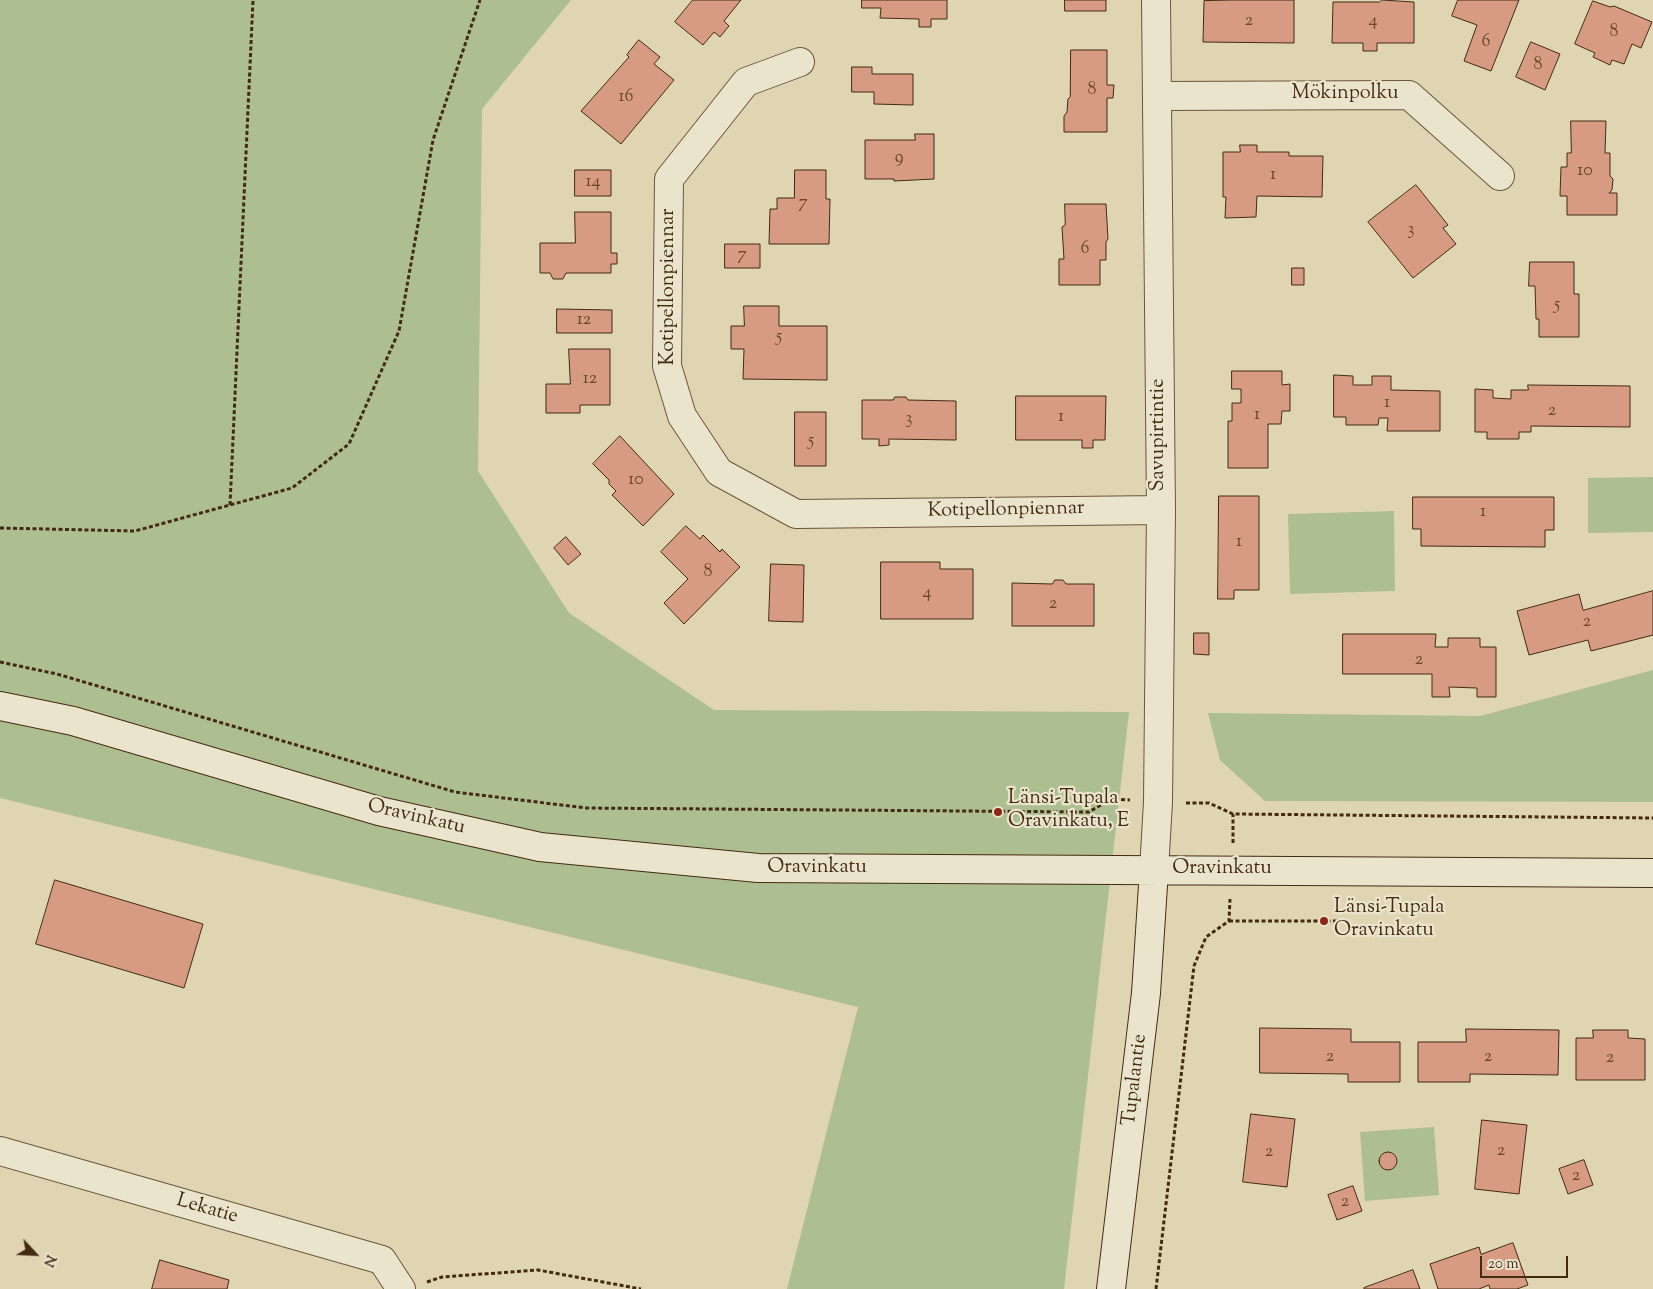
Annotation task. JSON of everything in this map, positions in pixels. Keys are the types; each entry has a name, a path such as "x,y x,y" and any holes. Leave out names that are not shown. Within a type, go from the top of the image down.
{"street":[{"name":"Savupirtintie","path":"1154,870 1158,802 1161,510 1156,0"},
{"name":"Kotipellonpiennar","path":"800,62 746,82 669,179 667,366 682,416 719,472 796,514 1161,510"},
{"name":"Mökinpolku","path":"1158,96 1409,94 1500,176"},
{"name":"Oravinkatu","path":"0,706 73,721 380,811 540,846 758,868 1232,869 1653,873"},
{"name":"Tupalantie","path":"1111,1289 1146,993 1154,870"},
{"name":"Lekatie","path":"0,1151 382,1260 413,1286"}],"path":[{"path":"230,505 253,0"},
{"path":"0,528 136,531 292,488 349,444 399,331 433,140 480,0"},
{"path":"0,662 57,674 455,792 586,808 1089,812 1111,799 1209,803 1234,814 1252,815 1653,818"},
{"path":"1229,921 1232,869"},
{"path":"1156,1289 1194,966 1206,937 1229,921 1345,921"},
{"path":"413,1286 442,1277 538,1270 641,1289"}],"green space":[{"path":"0,0 571,0 482,109 478,471 569,613 714,710 1129,712 1064,1289 787,1289 858,1007 0,798"},
{"path":"1653,477 1653,532 1588,533 1588,478"},
{"path":"1394,511 1395,591 1290,594 1288,514"},
{"path":"1653,670 1653,802 1265,801 1220,760 1208,713 1480,716"},
{"path":"1434,1127 1439,1195 1365,1201 1360,1132"}],"building":[{"path":"693,0 741,0 724,21 729,26 720,37 714,32 703,45 675,22"},
{"path":"862,0 947,0 947,19 931,19 931,27 919,27 919,19 880,18 881,8 862,8"},
{"path":"1065,0 1106,0 1106,11 1065,11"},
{"path":"1294,0 1294,43 1203,42 1204,1"},
{"path":"1382,0 1414,2 1414,43 1377,43 1377,51 1363,51 1363,43 1332,43 1333,2 1379,2"},
{"path":"1458,0 1519,0 1491,71 1464,61 1477,25 1452,16"},
{"path":"1593,1 1610,7 1614,6 1652,22 1641,48 1632,44 1624,64 1612,60 1610,65 1593,57 1595,53 1575,44"},
{"path":"639,40 660,57 654,64 674,80 621,144 581,111 629,57 627,55"},
{"path":"1531,42 1560,54 1545,90 1516,77"},
{"path":"1071,50 1107,50 1107,85 1114,85 1113,98 1107,98 1107,132 1064,132 1064,116 1067,112 1068,99 1070,97"},
{"path":"852,67 872,67 872,74 913,74 913,105 874,104 874,92 852,92"},
{"path":"1571,121 1606,121 1605,153 1610,153 1610,176 1613,179 1612,190 1609,193 1617,193 1617,215 1567,215 1567,196 1560,196 1561,167 1567,167 1567,153 1571,153"},
{"path":"915,134 934,134 934,179 894,181 894,179 865,179 865,140 915,140"},
{"path":"1240,145 1257,145 1257,152 1289,152 1289,156 1323,156 1322,197 1257,196 1256,217 1225,218 1226,197 1223,197 1223,152 1240,152"},
{"path":"575,170 611,170 611,196 575,196"},
{"path":"795,170 826,170 826,199 830,199 829,244 769,244 770,209 777,209 777,198 794,198"},
{"path":"1416,185 1448,225 1443,228 1456,244 1413,278 1368,222"},
{"path":"1065,204 1106,204 1108,239 1106,242 1106,260 1100,260 1100,285 1059,285 1059,259 1064,259 1062,227 1065,225"},
{"path":"575,212 611,212 611,253 617,253 617,264 611,264 611,273 566,273 563,279 553,279 550,273 540,273 540,243 575,243"},
{"path":"725,244 760,244 760,268 725,268"},
{"path":"1530,262 1574,262 1574,294 1579,294 1579,337 1539,337 1539,319 1536,319 1535,286 1529,286"},
{"path":"1292,268 1304,268 1304,285 1292,285"},
{"path":"744,306 779,306 779,326 827,326 827,380 743,379 744,349 731,349 731,326 744,326"},
{"path":"557,309 612,310 612,333 557,333"},
{"path":"569,349 610,349 610,405 580,405 580,413 546,413 546,384 570,384"},
{"path":"1232,371 1282,371 1282,385 1290,384 1290,411 1282,411 1281,424 1268,424 1268,468 1228,468 1228,421 1232,421 1232,403 1241,403 1241,389 1232,389"},
{"path":"1334,375 1353,376 1353,385 1372,385 1372,376 1391,376 1391,390 1440,391 1440,431 1387,431 1388,418 1379,418 1378,425 1346,425 1346,417 1334,417"},
{"path":"1528,385 1630,386 1630,427 1531,426 1531,432 1519,432 1519,439 1487,439 1487,432 1475,432 1475,389 1493,390 1493,398 1511,399 1511,390 1528,390"},
{"path":"1016,396 1106,396 1105,440 1093,440 1093,448 1082,448 1082,440 1016,440"},
{"path":"895,397 906,397 908,400 956,401 956,440 889,439 889,445 879,446 879,439 862,439 862,400 893,400"},
{"path":"795,412 826,412 826,466 795,466"},
{"path":"620,436 674,494 643,526 612,495 616,491 609,484 609,480 593,464"},
{"path":"1219,496 1259,496 1259,590 1234,590 1234,599 1218,599"},
{"path":"1413,497 1554,497 1554,530 1545,530 1545,547 1421,546 1421,529 1413,529"},
{"path":"686,526 700,539 703,535 720,552 722,549 740,567 684,624 664,603 688,579 661,552"},
{"path":"566,537 581,554 568,565 554,548"},
{"path":"881,562 940,562 940,569 973,569 973,619 881,619"},
{"path":"771,564 804,565 803,622 769,621"},
{"path":"1055,580 1063,580 1066,584 1094,584 1094,626 1012,626 1012,583 1052,584"},
{"path":"1653,591 1653,635 1591,651 1588,640 1529,655 1517,611 1579,594 1583,610"},
{"path":"1194,633 1209,633 1209,655 1194,654"},
{"path":"1343,634 1436,634 1435,647 1448,647 1448,638 1480,638 1480,647 1496,647 1496,697 1477,697 1477,688 1449,687 1450,697 1432,697 1432,674 1343,674"},
{"path":"55,880 203,924 184,988 36,944"},
{"path":"1260,1028 1351,1029 1351,1042 1400,1042 1400,1082 1348,1082 1348,1074 1260,1073"},
{"path":"1466,1029 1559,1030 1558,1075 1470,1074 1470,1082 1418,1082 1418,1042 1466,1042"},
{"path":"1593,1030 1628,1030 1628,1038 1645,1039 1645,1080 1576,1080 1576,1038 1593,1038"},
{"path":"1251,1114 1295,1119 1287,1187 1243,1182"},
{"path":"1482,1120 1527,1125 1519,1194 1475,1189"},
{"path":"1388,1152 1394,1155 1397,1161 1394,1167 1388,1170 1382,1167 1379,1161 1382,1155"},
{"path":"1584,1160 1593,1185 1568,1194 1559,1169"},
{"path":"1353,1186 1362,1211 1337,1220 1328,1195"},
{"path":"1513,1243 1528,1285 1517,1289 1490,1289 1489,1285 1479,1289 1438,1289 1430,1264 1479,1247 1481,1254"},
{"path":"160,1260 229,1280 227,1289 152,1289"},
{"path":"1413,1270 1420,1289 1364,1289 1364,1288"}],"place":[{"name":"Länsi-Tupala Oravinkatu, E","path":"998,812"},
{"name":"Länsi-Tupala Oravinkatu","path":"1324,921"}]}
